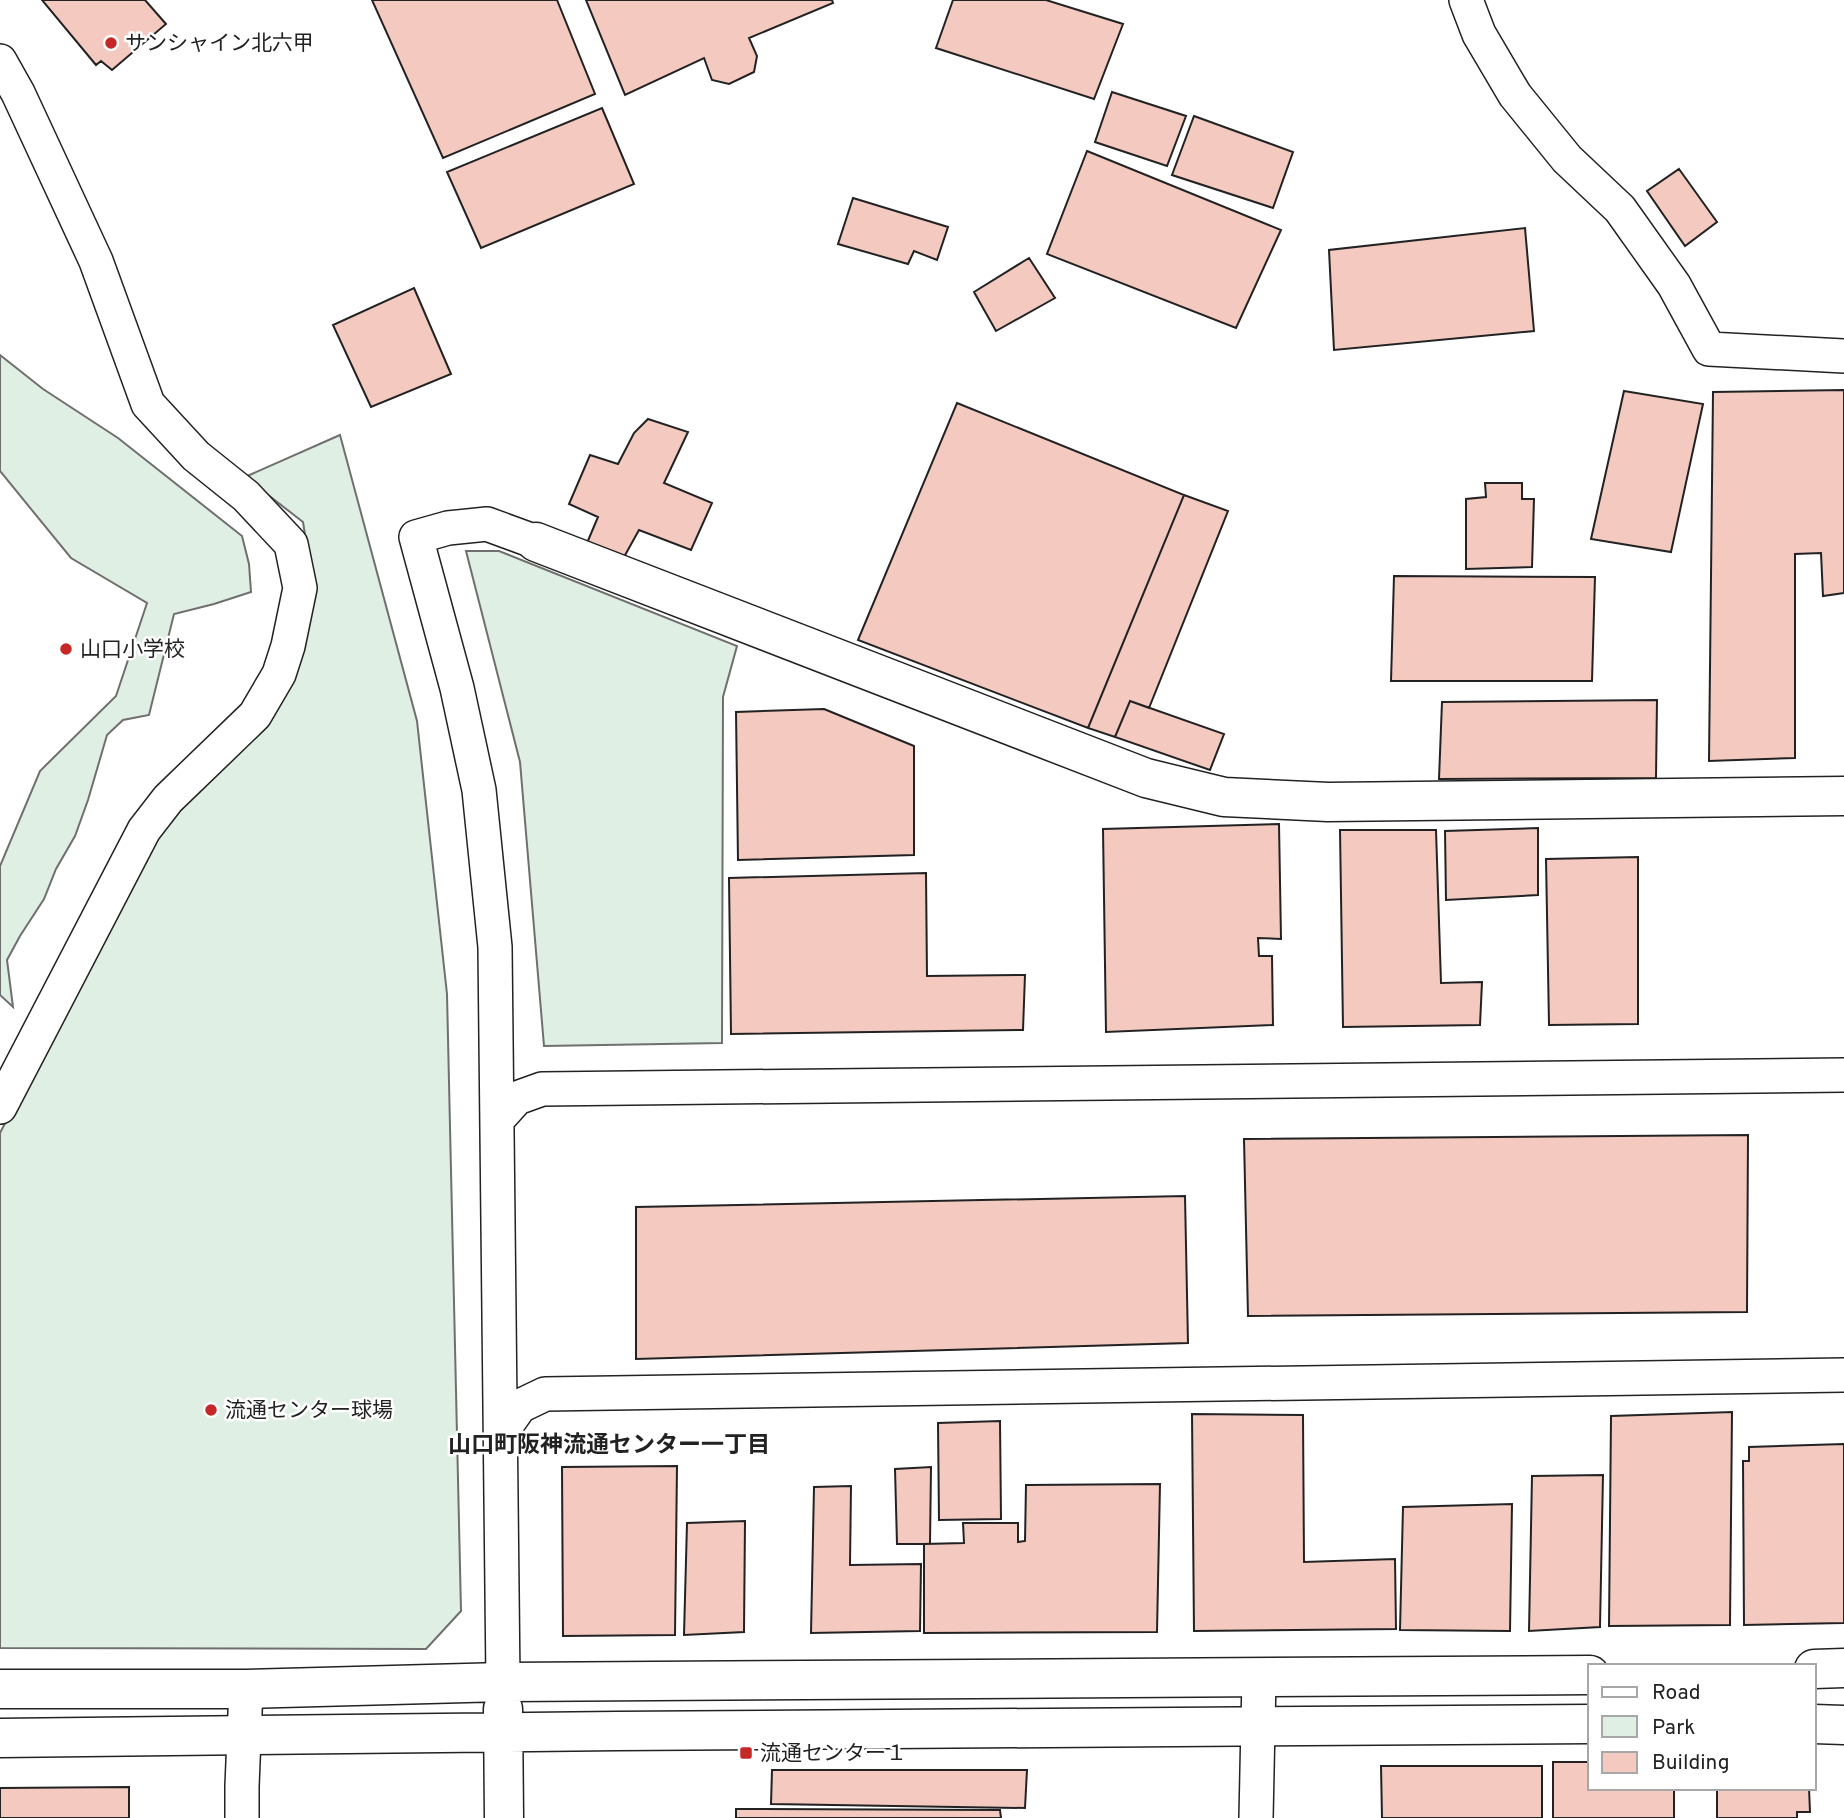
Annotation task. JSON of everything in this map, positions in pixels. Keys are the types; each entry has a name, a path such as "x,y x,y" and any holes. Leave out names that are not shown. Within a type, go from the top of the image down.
{"street":[{"path":"1466,0 1479,34 1514,95 1567,159 1620,209 1674,285 1709,349 1844,356"},
{"path":"0,61 18,93 96,261 148,404 196,456 246,496 292,544 300,588 288,646 279,674 255,715 168,799 144,830 0,1107"},
{"path":"504,1818 495,947 479,790 457,688 416,537 448,528 487,524 1146,778 1224,797 1328,802 1844,796"},
{"path":"498,1118 517,1098 542,1089 1844,1075"},
{"path":"501,1433 520,1406 545,1394 1844,1375"},
{"path":"1816,1669 1844,1668"},
{"path":"0,1689 246,1689 503,1682 1588,1675"},
{"path":"1256,1818 1259,1678"},
{"path":"242,1818 246,1689"},
{"path":"0,1738 1588,1724"},
{"path":"1816,1724 1844,1725"}],"green space":[{"path":"0,355 43,389 118,438 242,536 249,564 251,592 174,614 149,715 123,720 107,735 75,836 56,869 44,899 7,960 13,1007 0,995 0,866 40,771 116,696 147,603 71,558 0,471"},
{"path":"340,435 417,721 447,994 461,1611 426,1649 0,1648 0,1133 158,826 268,721 315,596 303,522 245,477"},
{"path":"466,551 499,551 737,646 723,697 722,1043 544,1046 520,762"}],"building":[{"name":"サンシャイン北六甲","path":"42,0 145,0 166,24 112,70 101,61 96,65"},
{"path":"372,0 557,0 595,94 443,158"},
{"path":"586,0 832,0 833,3 749,38 757,56 754,72 729,84 712,80 704,58 625,95"},
{"path":"953,0 1046,0 1123,24 1094,99 936,48"},
{"path":"1112,92 1186,116 1167,166 1095,142"},
{"path":"602,108 634,184 481,248 447,172"},
{"path":"1194,116 1293,152 1273,208 1172,175"},
{"path":"1087,151 1281,230 1236,328 1047,254"},
{"path":"1679,169 1717,222 1685,246 1647,191"},
{"path":"853,198 948,227 937,260 914,251 908,264 838,244"},
{"path":"1525,228 1534,331 1334,350 1329,250"},
{"path":"1029,258 1055,298 996,331 974,292"},
{"path":"414,288 451,374 371,407 333,325"},
{"path":"1844,390 1844,593 1823,596 1821,553 1795,554 1795,758 1709,761 1713,392"},
{"path":"1624,391 1703,404 1671,552 1591,539"},
{"path":"957,403 1184,495 1088,728 858,640"},
{"path":"648,419 688,432 664,483 712,503 691,550 639,530 624,557 587,543 598,517 569,504 590,455 618,464 634,433"},
{"path":"1485,483 1522,483 1522,499 1534,499 1532,567 1466,569 1466,499 1486,497"},
{"path":"1184,495 1228,511 1149,708 1130,701 1115,737 1088,728"},
{"path":"1394,576 1595,577 1592,681 1391,681"},
{"path":"1657,700 1656,778 1439,779 1442,702"},
{"path":"1130,701 1224,734 1210,770 1115,737"},
{"path":"824,709 914,746 914,855 738,860 736,712"},
{"path":"1279,824 1281,939 1258,938 1259,956 1272,956 1273,1025 1106,1032 1103,829"},
{"path":"1538,828 1538,895 1446,900 1445,831"},
{"path":"1340,830 1436,830 1441,983 1482,982 1480,1025 1343,1027"},
{"path":"1638,857 1638,1024 1549,1025 1546,859"},
{"path":"926,873 927,976 1025,975 1023,1030 731,1034 729,878"},
{"path":"1748,1135 1747,1312 1248,1316 1244,1139"},
{"path":"1185,1196 1188,1343 636,1359 636,1207"},
{"path":"1732,1412 1730,1625 1609,1626 1611,1416"},
{"path":"1192,1414 1303,1415 1304,1562 1395,1559 1396,1629 1194,1631"},
{"path":"1000,1421 1001,1519 939,1520 938,1423"},
{"path":"1844,1444 1844,1623 1744,1625 1743,1461 1749,1461 1749,1447"},
{"path":"677,1466 675,1635 563,1636 562,1467"},
{"path":"931,1467 930,1544 897,1544 895,1469"},
{"path":"1603,1475 1600,1627 1529,1631 1532,1476"},
{"path":"1160,1484 1157,1632 924,1633 924,1544 964,1543 963,1523 1018,1523 1018,1542 1025,1541 1026,1485"},
{"path":"851,1486 850,1565 921,1564 920,1631 811,1633 814,1487"},
{"path":"1512,1504 1510,1631 1400,1630 1403,1507"},
{"path":"745,1521 744,1632 684,1635 687,1523"},
{"path":"1553,1762 1588,1762 1588,1790 1674,1790 1674,1818 1553,1818"},
{"path":"1381,1766 1542,1766 1542,1818 1382,1818"},
{"path":"772,1770 1027,1770 1025,1808 771,1804"},
{"path":"129,1787 129,1818 0,1818 0,1788"},
{"path":"1717,1790 1809,1790 1810,1812 1797,1812 1797,1818 1717,1818"},
{"path":"736,1809 1000,1810 1001,1818 736,1818"}],"place":[{"name":"サンシャイン北六甲","path":"111,43"},
{"name":"山口小学校","path":"66,649"},
{"name":"流通センター球場","path":"211,1410"},
{"name":"流通センター１","path":"746,1753"}],"district":[{"name":"山口町阪神流通センター一丁目","path":"609,1444"}]}
